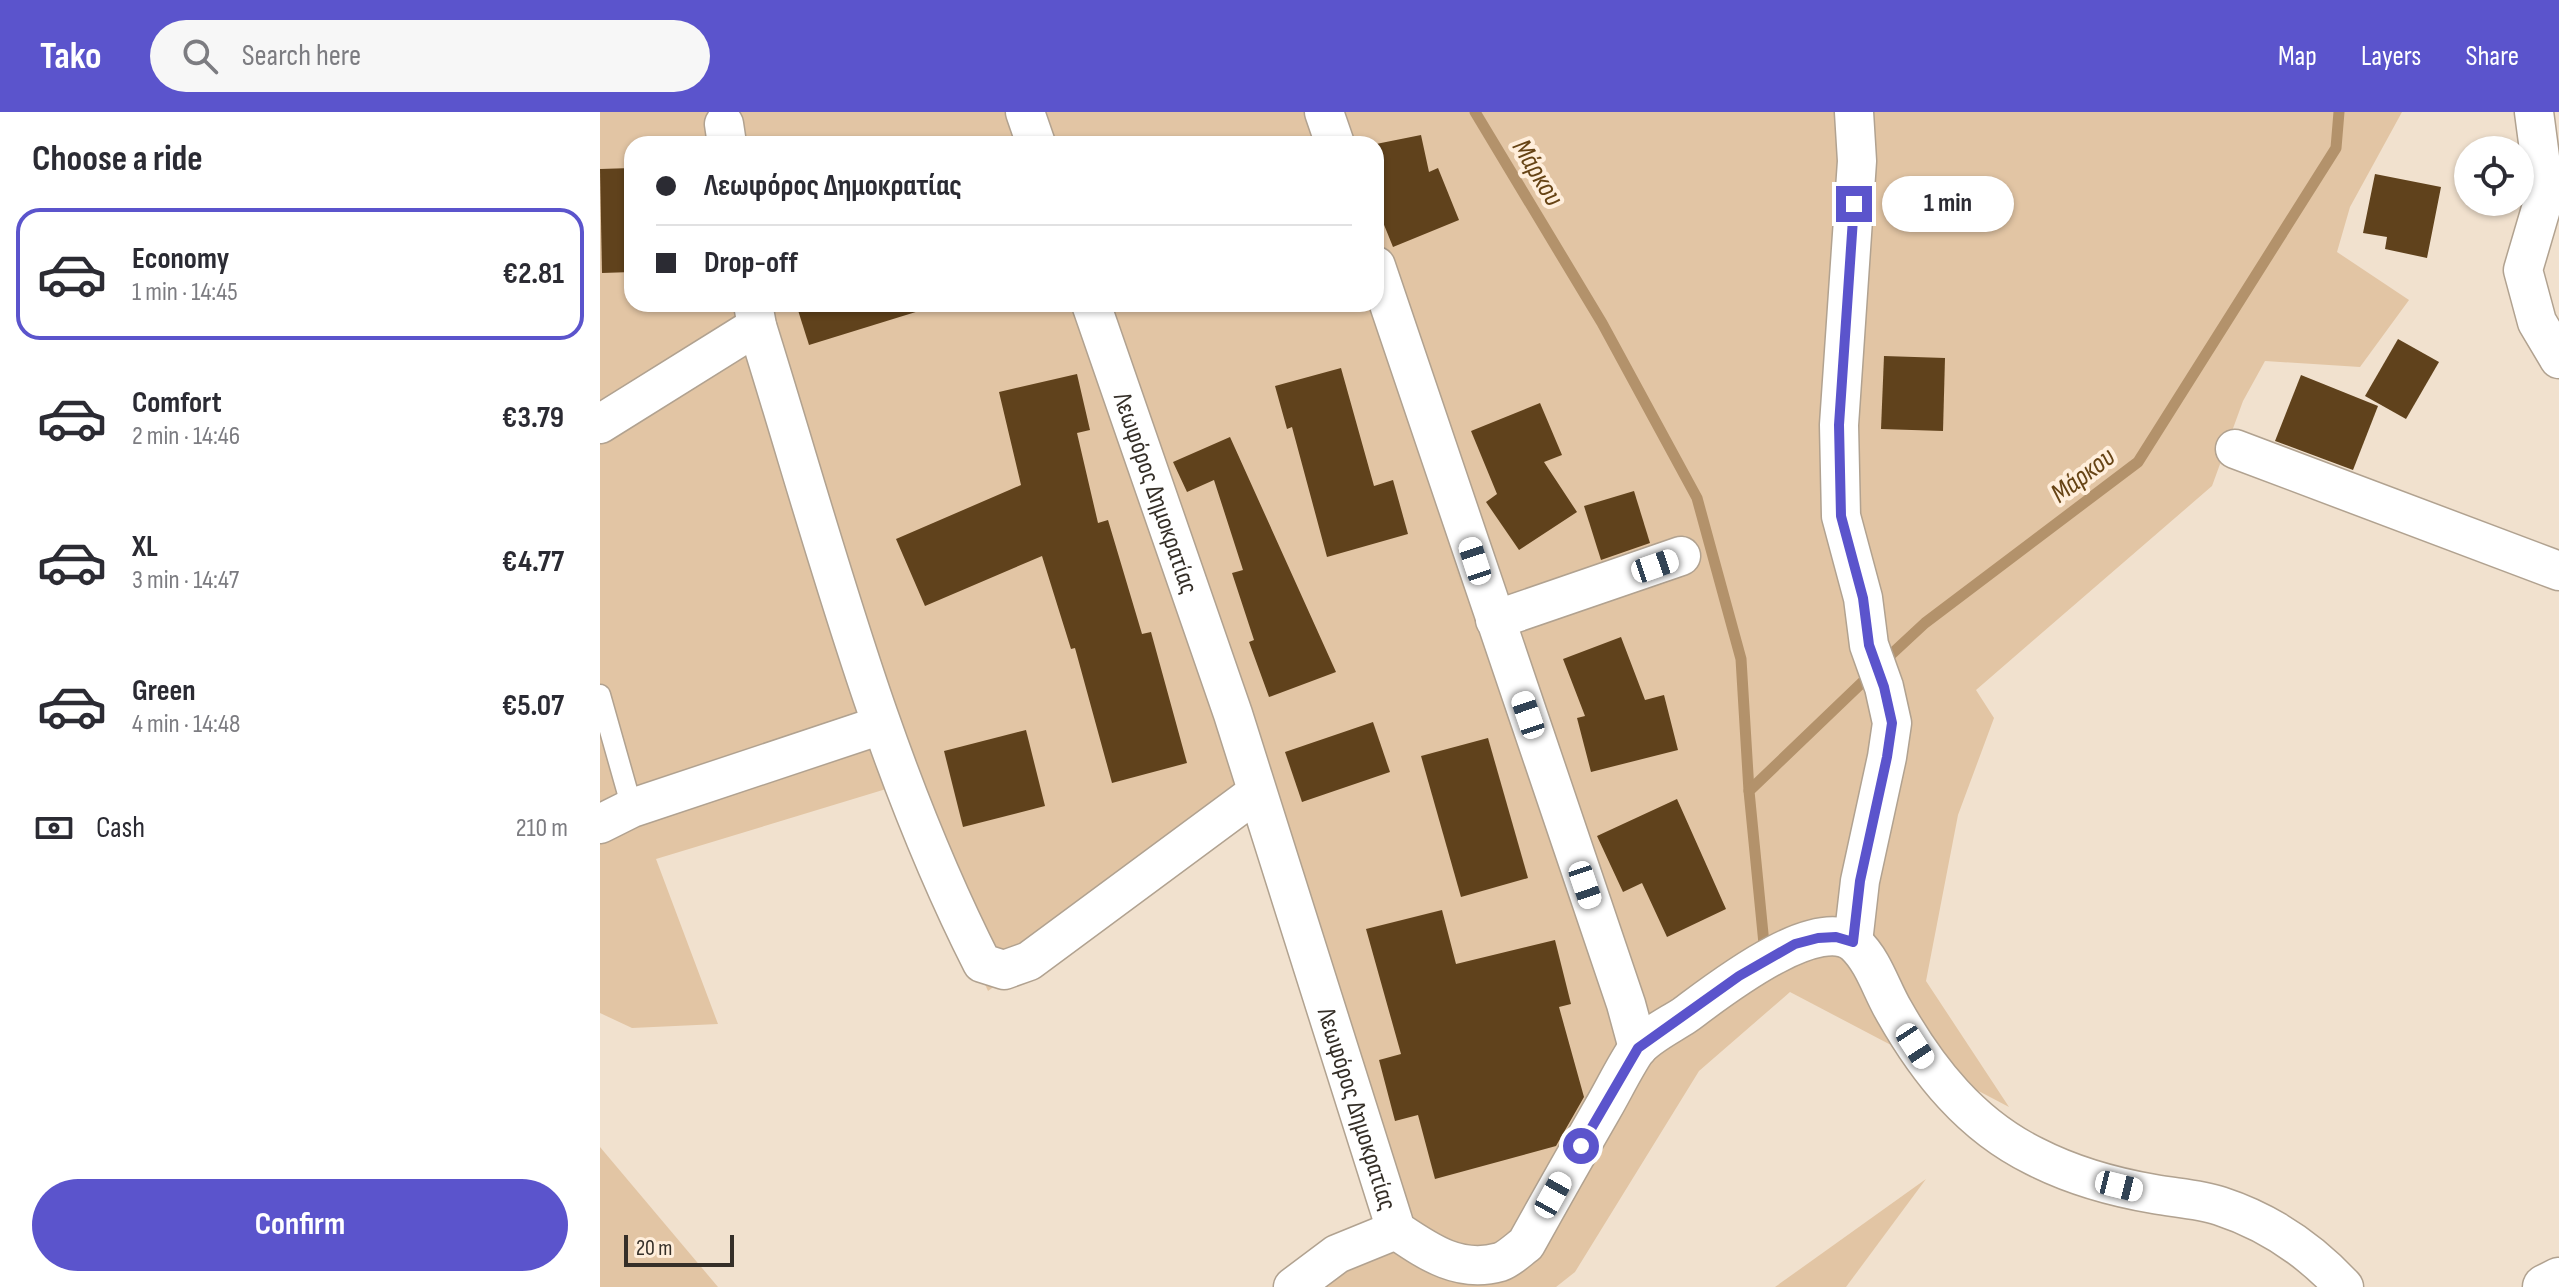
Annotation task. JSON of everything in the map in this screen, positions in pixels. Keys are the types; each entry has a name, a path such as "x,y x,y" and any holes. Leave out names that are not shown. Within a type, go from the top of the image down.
{"street":[{"path":"1025,112 1033,136"},
{"path":"1324,112 1332,136"},
{"path":"1854,112 1856,173 1839,425 1841,516 1863,598 1869,645 1884,687 1892,723 1860,881 1853,942 1876,972 1893,1010 1927,1064 1960,1104 1996,1135 2035,1157 2089,1179 2217,1205 2258,1221 2293,1240 2344,1287"},
{"path":"2534,112 2552,183 2523,270 2537,322 2559,359"},
{"path":"1384,290 1626,1004 1638,1048"},
{"name":"Λεωφόρος Δημοκρατίας","path":"1094,312 1233,714 1396,1230 1436,1257 1454,1263 1476,1265 1502,1261 1526,1244 1638,1048 1739,976 1795,944 1836,937 1853,942"},
{"path":"600,424 755,315 881,725 982,963 1004,970 1029,961 1256,793"},
{"path":"2235,449 2559,571"},
{"path":"1495,620 1681,556"},
{"path":"616,816 881,725"},
{"path":"1293,1287 1337,1254 1396,1230"},
{"path":"2545,1287 2559,1280"}],"lane":[{"path":"600,695 616,816"}],"shaded area":[{"path":"600,112 2402,112 2350,207 2337,252 2409,300 2360,367 2265,361 2243,401 2212,486 1976,690 1994,718 1958,815 1926,981 2009,1107 1790,992 1699,1071 1575,1272 1556,1287 1293,1287 1395,1230 1256,793 988,991 896,786 656,859 718,1024 632,1028 600,1013"},
{"path":"600,1147 718,1287 600,1287"},
{"path":"1926,1179 1846,1287 1775,1287"}],"building":[{"path":"1421,135 1429,172 1438,168 1459,220 1393,247 1384,225 1384,142"},
{"path":"624,168 624,272 602,273 600,169"},
{"path":"2375,174 2441,187 2427,258 2385,249 2387,237 2363,233"},
{"path":"799,312 916,312 809,345"},
{"path":"2398,339 2439,362 2406,419 2365,396"},
{"path":"1884,356 1945,358 1943,431 1881,429"},
{"path":"1341,368 1374,486 1393,480 1408,534 1327,557 1292,427 1287,429 1275,386"},
{"path":"1077,374 1090,430 1077,433 1098,523 1108,520 1142,634 1151,632 1187,763 1112,783 1075,648 1071,649 1042,556 925,606 896,539 1021,485 999,392"},
{"path":"2301,375 2378,406 2353,470 2275,441"},
{"path":"1540,403 1562,455 1544,462 1577,512 1519,550 1486,502 1497,494 1471,431"},
{"path":"1230,437 1336,672 1269,697 1249,642 1254,640 1232,573 1243,570 1214,480 1187,492 1173,462"},
{"path":"1634,491 1650,543 1601,560 1584,506"},
{"path":"1621,637 1645,700 1664,695 1678,750 1591,772 1577,718 1585,716 1563,659"},
{"path":"1373,722 1390,772 1302,802 1285,752"},
{"path":"1026,730 1045,806 963,827 944,751"},
{"path":"1488,738 1528,878 1461,897 1421,756"},
{"path":"1677,799 1726,909 1667,937 1642,883 1623,892 1597,836"},
{"path":"1442,910 1456,964 1555,940 1571,1004 1559,1007 1584,1097 1556,1146 1435,1179 1418,1115 1395,1121 1379,1060 1401,1054 1366,929"}],"waterway":[{"name":"Μάρκου","path":"1475,112 1602,323 1697,498 1741,659 1749,791"},
{"name":"Μάρκου","path":"1883,662 1925,623 2138,462 2336,148 2339,112"},
{"name":"Μάρκου","path":"1764,944 1749,791 1871,674"}],"route":[{"path":"1581,1146 1638,1048 1739,976 1795,944 1836,937 1853,942 1860,881 1892,723 1884,687 1869,645 1863,598 1841,516 1839,425 1854,204"}]}
